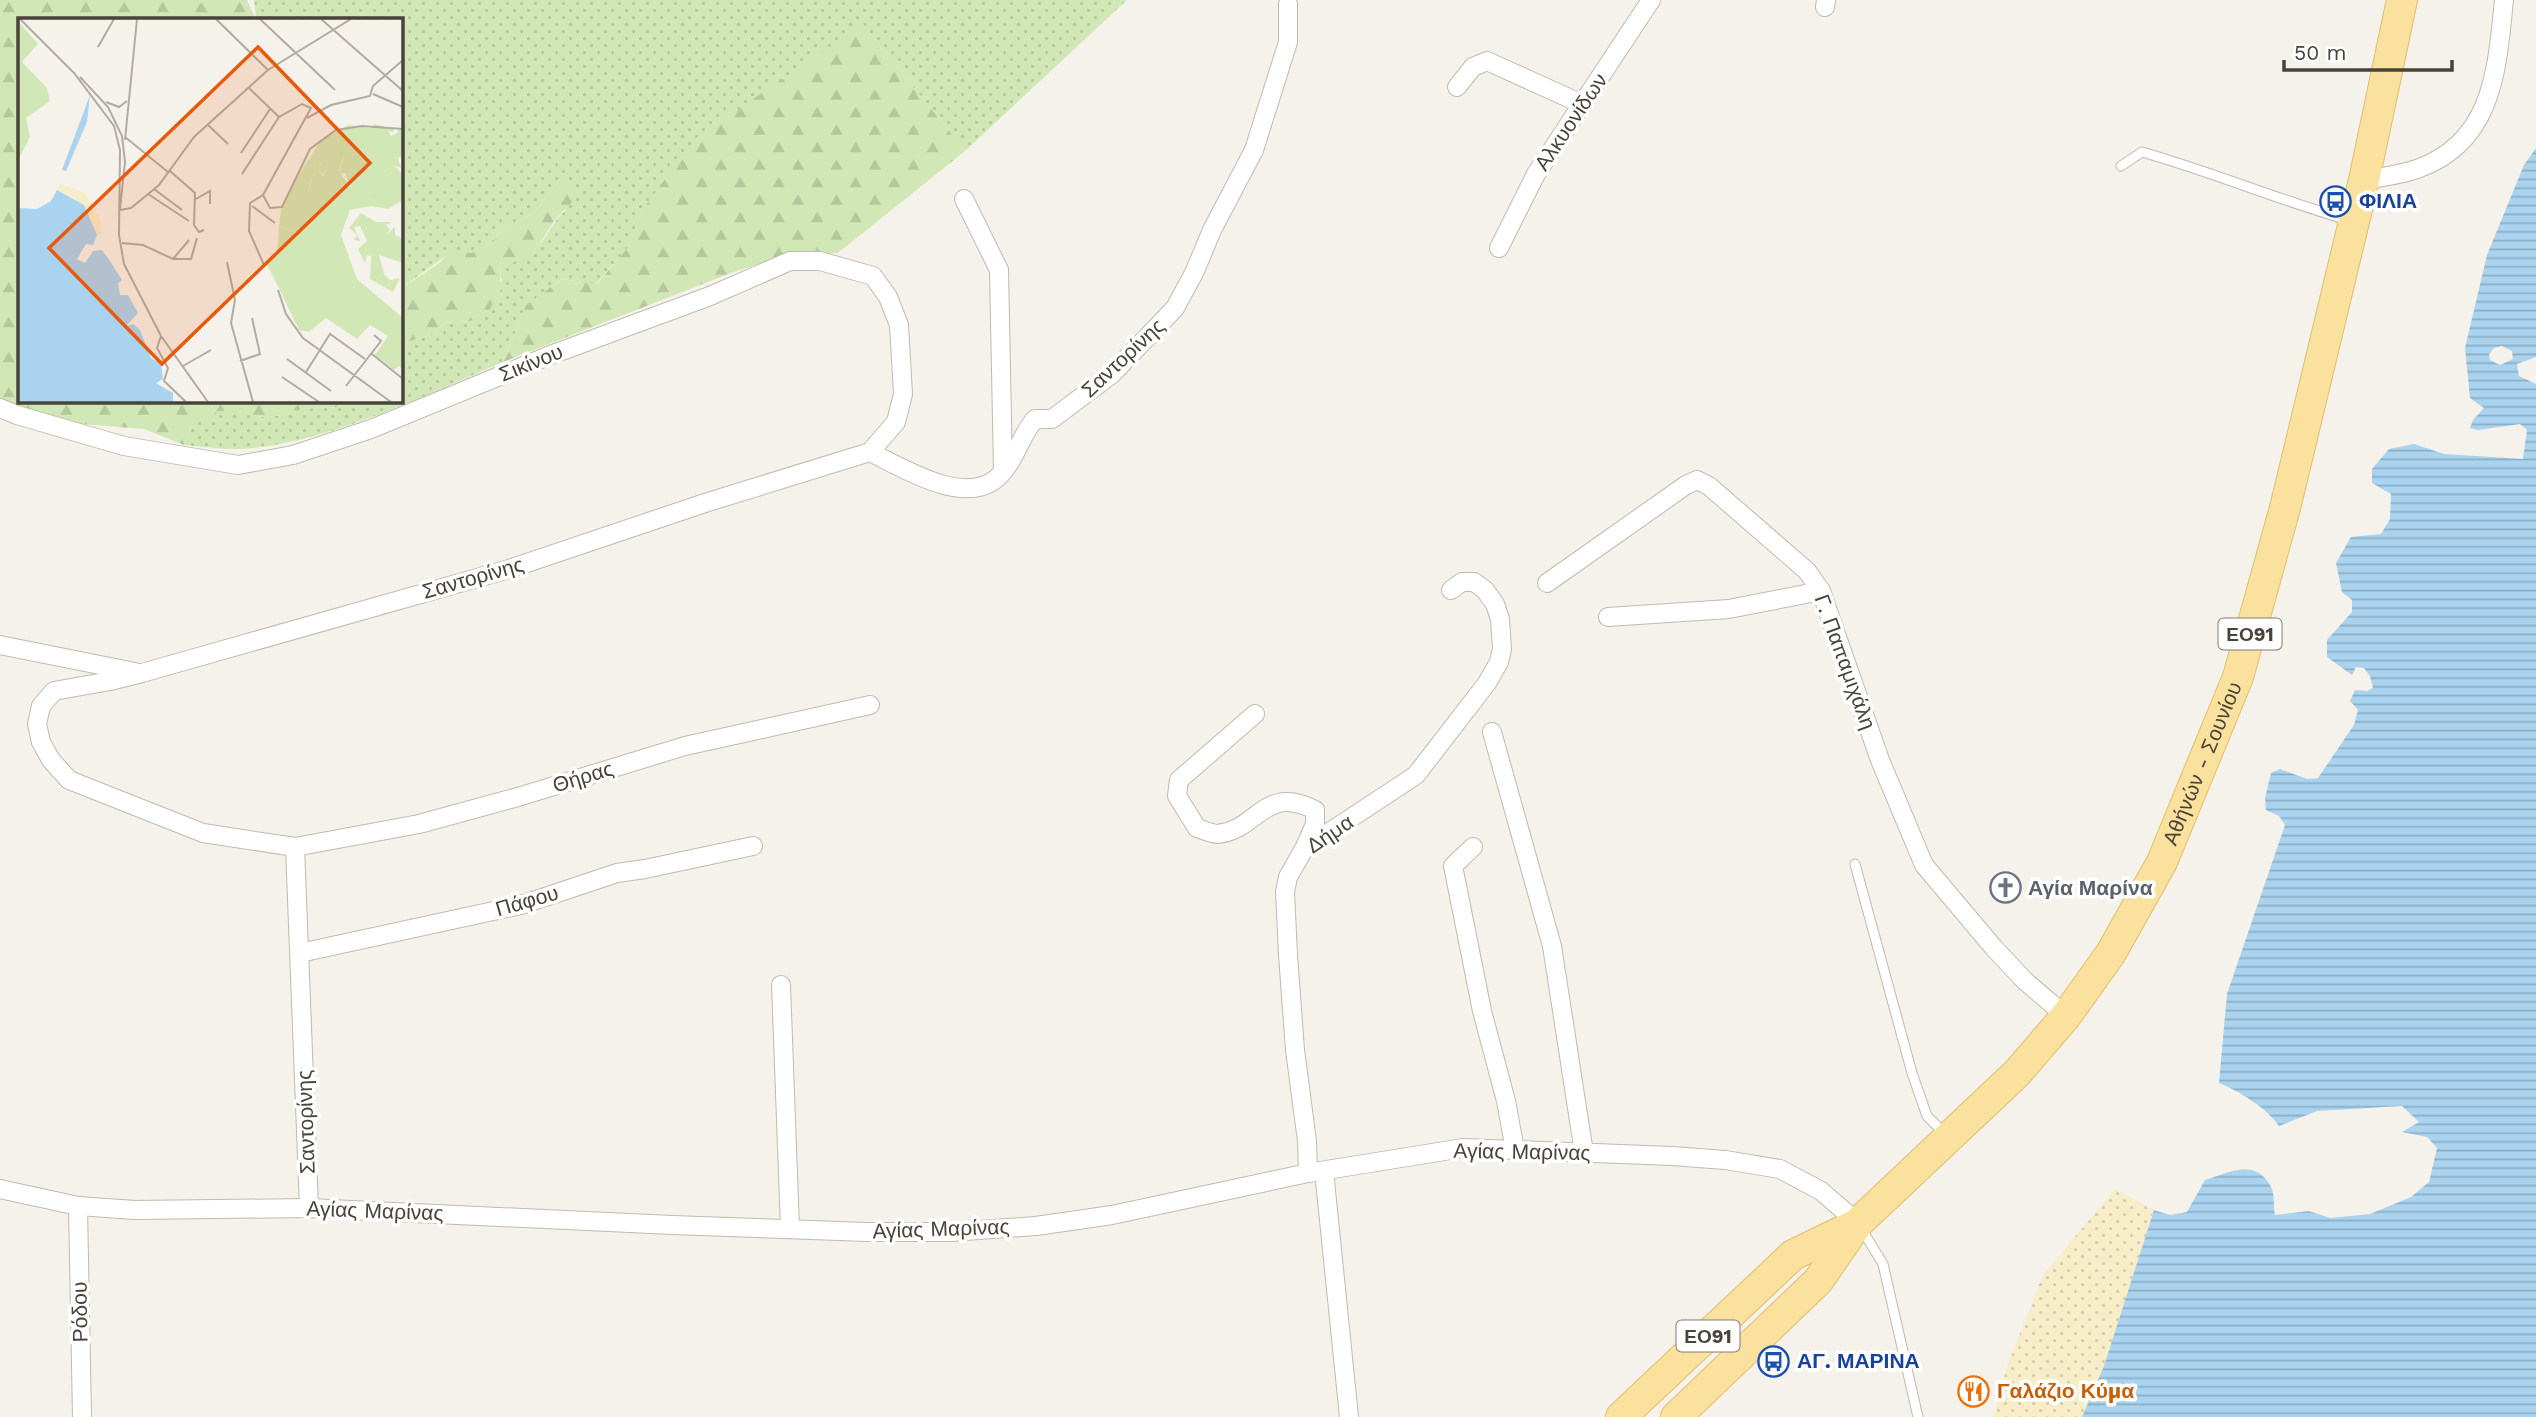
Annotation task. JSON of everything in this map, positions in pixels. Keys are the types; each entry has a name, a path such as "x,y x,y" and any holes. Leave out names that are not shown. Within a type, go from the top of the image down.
{"main road":[{"name":"Αθήνών - Σουνίου","path":"1676,1417 1818,1281 1858,1223 2017,1073 2066,1016 2110,953 2162,862 2238,677 2285,508 2364,180 2402,0"},
{"name":"Αθήνών - Σουνίου","path":"1621,1417 1793,1255 1858,1223"}],"street":[{"name":"Αλκυονίδων","path":"1499,248 1536,174 1651,0"},
{"path":"2364,180 2419,168 2451,149 2467,134 2483,109 2492,87 2498,62 2504,0"},
{"name":"Σαντορίνης","path":"309,1208 295,847 203,833 69,780 51,760 41,742 37,724 41,706 54,691 142,673 509,569 708,502 870,452 936,484 982,486 996,479 1035,419 1052,419 1102,382 1150,337 1175,308 1254,150 1288,42 1288,4"},
{"path":"1457,87 1473,67 1487,61 1582,104"},
{"path":"964,199 999,270 1003,470"},
{"name":"Σικίνου","path":"0,408 124,446 238,465 293,455 370,429 548,356 710,296 790,261 820,261 873,276 888,297 899,325 903,394 896,422 870,452"},
{"name":"Γ. Παπαμιχάλη","path":"1547,583 1697,480 1709,486 1807,570 1821,591 1880,760 1924,865 2025,981 2066,1016"},
{"name":"Δήμα","path":"1349,1417 1316,1172 1307,1141 1295,1050 1284,892 1293,865 1304,849 1416,775 1487,683 1499,662 1502,649 1500,619 1495,604 1485,590 1474,582 1462,582 1451,590"},
{"path":"1608,617 1729,609 1821,591"},
{"path":"0,645 142,673"},
{"name":"Θήρας","path":"295,847 419,824 685,746 870,705"},
{"path":"1255,714 1178,780 1177,796 1197,828 1216,834 1232,829 1277,801 1300,802 1315,810 1315,824 1304,849"},
{"path":"1492,732 1552,946 1584,1153"},
{"name":"Πάφου","path":"300,953 521,905 617,873 753,846"},
{"path":"1473,847 1453,866 1482,1011 1506,1101 1515,1150"},
{"path":"780,985 790,1228"},
{"name":"Αγίας Μαρίνας","path":"0,1189 78,1206 135,1210 309,1208 672,1225 951,1232 1035,1226 1166,1205 1316,1172 1463,1148 1725,1160 1780,1169 1821,1191 1858,1223"},
{"name":"Ρόδου","path":"78,1206 82,1417"}],"lane":[{"path":"2121,166 2142,152 2196,167 2286,202 2354,222"},
{"path":"1856,864 1912,1073 1927,1116 1950,1139"},
{"path":"1858,1223 1883,1264 1918,1417"}],"green space":[{"path":"0,0 247,0 254,15 252,18 18,18 18,402 349,402 336,407 299,409 270,417 253,416 245,411 217,411 214,418 193,422 184,445 144,429 56,422 0,400"},
{"path":"254,0 1127,0 965,151 863,24 642,210 629,246 596,284 562,279 526,305 503,362 381,414 317,435 245,449 184,445 193,422 217,411 245,411 253,416 270,417 298,409 336,407 349,402 402,402 402,344 427,336 446,323 471,321 502,280 500,269 535,249 566,210 557,183 533,214 503,227 493,242 471,253 462,251 443,258 402,287 402,18 256,17"},
{"path":"863,24 965,151 838,253 791,254 731,273 503,362 526,305 562,279 597,284 629,246 642,210 697,137"},
{"path":"557,183 567,183 574,189 575,199 554,221 539,245 530,254 500,269 501,290 483,316 471,321 446,323 427,336 402,344 402,287 438,264 449,253 471,253 493,242 503,227 533,214"}],"sand":[{"path":"2115,1189 2154,1210 2104,1366 2082,1417 1993,1417 2008,1364 2043,1275"}],"water":[{"path":"2536,148 2536,357 2517,364 2519,376 2536,384 2536,1417 2082,1417 2104,1366 2154,1210 2170,1215 2187,1212 2205,1180 2241,1170 2258,1172 2265,1178 2272,1190 2275,1215 2309,1211 2330,1218 2370,1214 2411,1197 2429,1182 2437,1148 2427,1137 2402,1132 2419,1122 2402,1106 2317,1111 2279,1126 2252,1101 2219,1083 2227,994 2285,825 2279,816 2266,810 2265,798 2271,773 2280,769 2307,779 2318,778 2354,725 2358,710 2350,701 2355,690 2367,691 2373,688 2370,676 2364,668 2356,667 2352,675 2327,657 2327,640 2352,612 2352,600 2342,592 2336,563 2351,537 2381,534 2390,519 2391,494 2372,483 2372,469 2389,449 2414,444 2444,454 2523,459 2527,430 2520,424 2478,430 2470,428 2473,420 2484,408 2470,398 2465,348 2487,255 2524,165","holes":["2502,346 2512,351 2513,359 2500,365 2490,360 2489,354 2494,348"]}],"place":[{"name":"ΦΙΛΙΑ","path":"2336,201"},
{"name":"Αγία Μαρίνα","path":"2005,888"},
{"name":"ΑΓ. ΜΑΡΙΝΑ","path":"1774,1361"},
{"name":"Γαλάζιο Κύμα","path":"1974,1391"}]}
